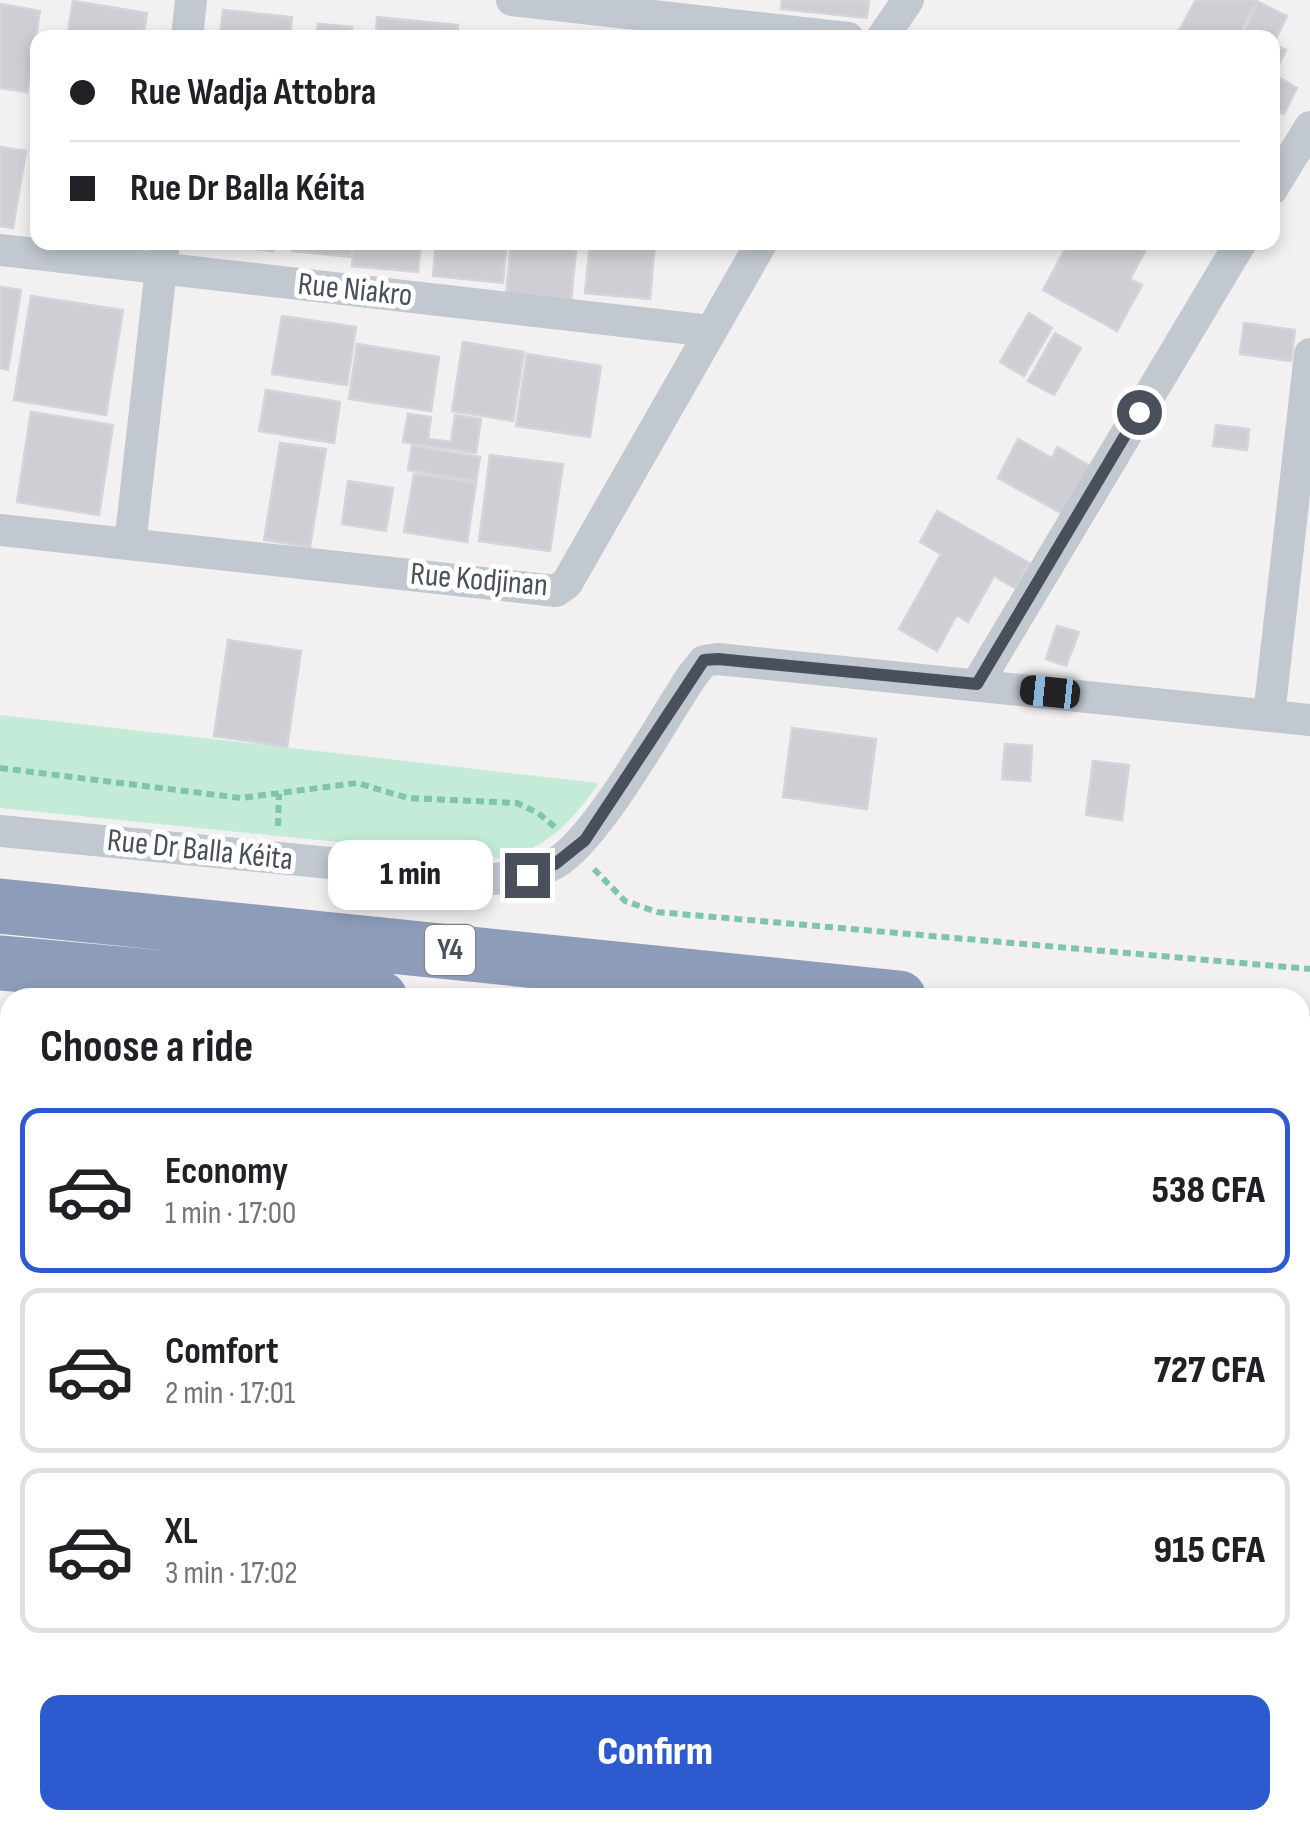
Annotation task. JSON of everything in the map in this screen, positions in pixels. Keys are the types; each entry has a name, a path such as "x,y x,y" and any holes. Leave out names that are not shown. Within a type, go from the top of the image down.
{"highway":[{"name":"Y4","path":"0,906 801,988"},
{"path":"0,963 271,988"}],"street":[{"path":"188,30 191,0"},
{"path":"512,0 745,13 815,30"},
{"path":"887,30 908,0"},
{"path":"1280,177 1310,127"},
{"name":"Rue Niakro","path":"0,250 163,255 710,331"},
{"name":"Rue Kodjinan","path":"0,530 556,591 568,584 757,250"},
{"path":"977,684 1236,250"},
{"path":"130,544 163,255"},
{"path":"1270,715 1310,354"},
{"name":"Rue Dr Balla Kéita","path":"0,830 494,878 527,875 555,864 585,840 704,660 977,684 1310,720"}],"path":[{"path":"0,768 242,798 358,783 408,798 517,803 560,830 625,900 657,912 1310,969"}],"green space":[{"path":"0,715 599,783 560,829 507,859 0,808"}],"building":[{"path":"782,0 869,0 867,18 781,9"},
{"path":"1196,0 1257,0 1241,30 1179,30"},
{"path":"73,1 147,13 144,30 68,30"},
{"path":"1258,2 1287,16 1280,30 1245,30"},
{"path":"0,4 40,11 37,30 30,30 27,92 0,88"},
{"path":"223,10 292,17 291,30 221,30"},
{"path":"377,17 458,25 458,30 376,30"},
{"path":"318,24 352,27 352,30 317,30"},
{"path":"1280,78 1297,88 1284,114 1280,112"},
{"path":"0,147 26,151 13,228 0,226"},
{"path":"292,250 351,250 351,257"},
{"path":"353,250 420,250 418,272 352,266"},
{"path":"435,250 506,250 503,283 433,276"},
{"path":"510,250 576,250 571,301 506,295"},
{"path":"589,250 654,250 650,299 585,293"},
{"path":"1065,250 1146,250 1130,279 1142,285 1117,331 1043,290"},
{"path":"0,287 21,290 8,370 0,368"},
{"path":"31,296 123,310 106,415 14,400"},
{"path":"1029,313 1052,328 1024,376 1000,362"},
{"path":"282,316 356,327 347,385 272,374"},
{"path":"1244,323 1295,330 1291,361 1240,354"},
{"path":"1055,333 1081,348 1054,395 1028,381"},
{"path":"463,342 524,352 513,421 452,411"},
{"path":"357,344 439,357 431,411 349,399"},
{"path":"527,354 601,366 590,437 516,426"},
{"path":"266,390 340,402 334,443 259,431"},
{"path":"31,412 113,425 99,515 17,502"},
{"path":"408,414 431,417 428,439 451,442 455,415 481,419 476,453 403,442"},
{"path":"1216,425 1249,429 1247,450 1213,446"},
{"path":"1018,439 1052,458 1057,447 1090,466 1063,514 998,478"},
{"path":"280,443 326,449 310,547 264,540"},
{"path":"412,446 480,457 476,481 408,470"},
{"path":"490,455 563,464 550,551 479,541"},
{"path":"414,474 476,483 467,542 404,532"},
{"path":"348,481 393,488 386,531 342,524"},
{"path":"937,511 1029,563 1015,588 994,576 968,622 957,615 937,651 899,629 941,554 920,542"},
{"path":"1057,626 1079,632 1066,666 1046,659"},
{"path":"228,640 301,651 287,747 214,736"},
{"path":"792,728 876,739 867,809 783,797"},
{"path":"1005,744 1032,746 1030,781 1002,779"},
{"path":"1093,761 1129,765 1122,820 1086,815"}],"route":[{"path":"527,875 555,864 585,840 704,660 977,684 1139,412"}]}
